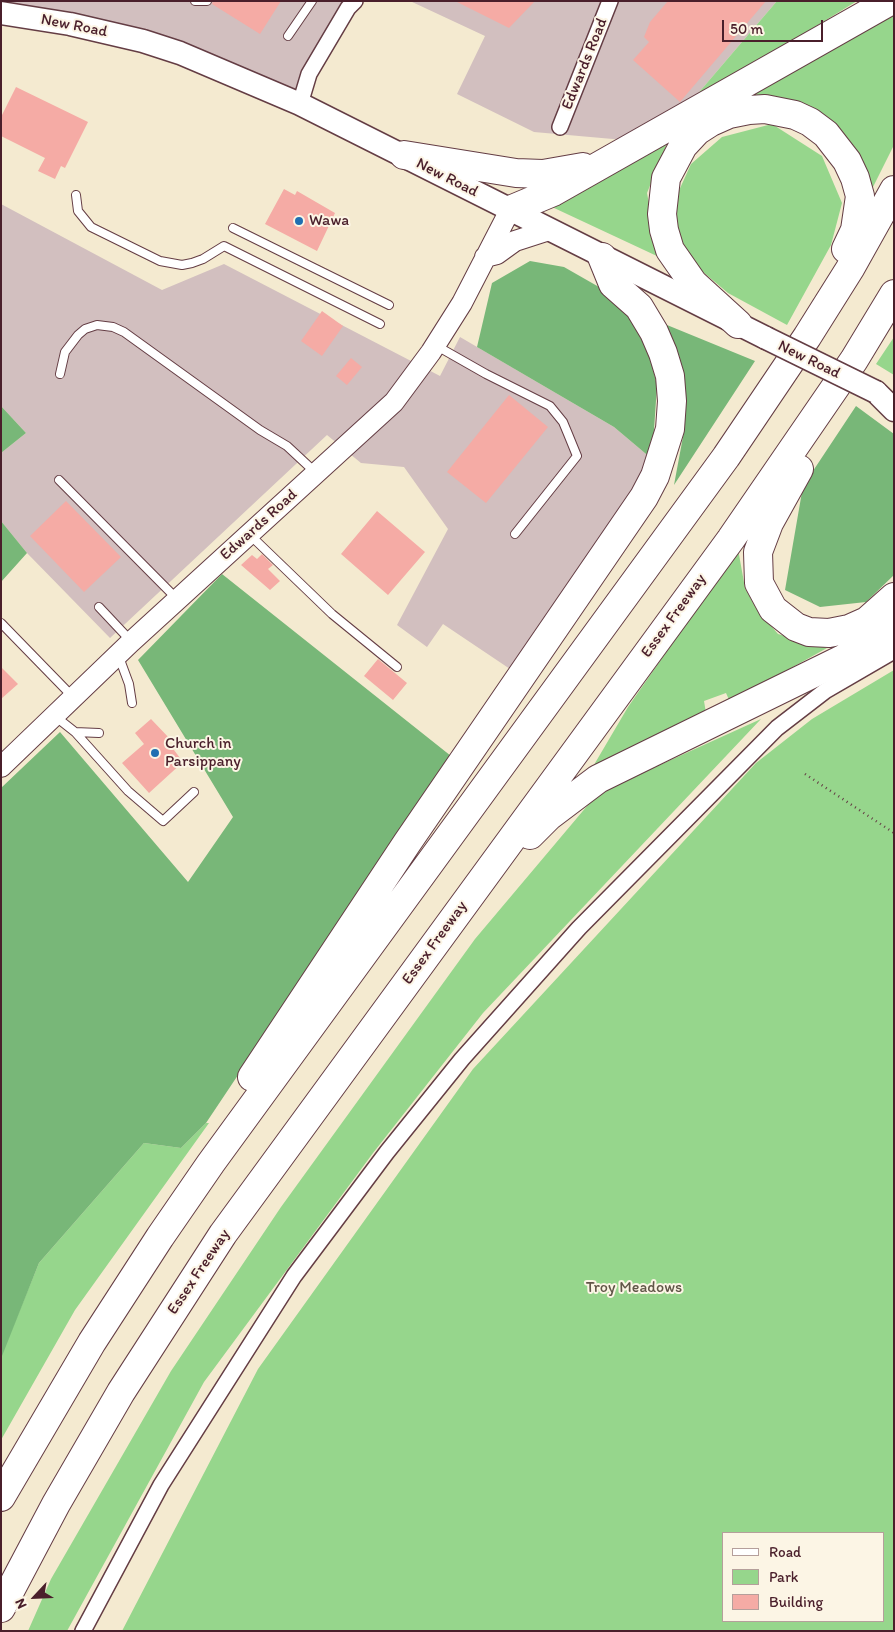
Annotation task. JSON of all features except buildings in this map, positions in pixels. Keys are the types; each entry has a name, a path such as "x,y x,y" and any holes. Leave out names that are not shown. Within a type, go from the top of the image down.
{"highway":[{"path":"510,210 553,192 890,1"},
{"path":"738,324 693,283 679,264 670,250 662,214 662,194 673,163 683,146 711,122 749,110 780,111 810,122 839,148 855,178 860,196 855,230 843,254 846,275"},
{"path":"404,156 488,169 543,174 576,169 624,152"},
{"path":"1,1497 101,1327 211,1163 720,464 791,361 846,275 894,190"},
{"path":"211,1163 210,1141 412,835 644,497 655,476 670,429 672,401 670,376 664,353 654,332 639,307 613,284 602,257"},
{"name":"Essex Freeway","path":"3,1602 120,1392 223,1234 731,539 876,324 894,294"},
{"path":"876,324 879,341 795,476 764,534 758,552 757,571 759,583 773,609 796,627 809,632 829,633 849,629 867,621 894,597"},
{"path":"469,896 549,816 598,779 865,648 894,629"}],"main road":[{"name":"New Road","path":"15,12 142,41 180,53 300,104 602,257 766,338 885,393 894,410"}],"street":[{"path":"300,104 309,74 348,8 355,1"},
{"name":"Edwards Road","path":"560,127 610,1"},
{"name":"Edwards Road","path":"1,767 125,648 394,402 436,345 462,303 510,210"},
{"path":"485,257 497,254 515,241 549,230"},
{"path":"82,1631 161,1485 294,1276 387,1152 462,1060 579,928 752,752 806,705 894,651"}],"lane":[{"path":"195,1 207,1"},
{"path":"288,36 312,1"},
{"path":"76,195 78,211 91,227 160,261 172,264 192,263 203,259 224,246 380,324"},
{"path":"233,228 389,306"},
{"path":"60,374 65,352 78,335 85,329 97,325 113,327 124,332 260,430 287,446 316,473"},
{"path":"436,345 486,374 550,406 563,422 576,456 515,534"},
{"path":"60,480 177,600"},
{"path":"249,534 332,614 397,666"},
{"path":"99,607 125,648 132,703"},
{"path":"1,623 74,697"},
{"path":"54,716 75,732 128,790 163,821 194,792"},
{"path":"75,732 99,732"}],"path":[{"path":"805,774 894,833"}],"shaded area":[{"path":"1,1 357,1 291,99 159,43 1,13"},
{"path":"410,1 777,1 689,104 624,140 534,132 457,94 485,36"},
{"path":"1,204 162,290 224,264 440,376 460,337 614,427 652,459 513,671 443,624 427,647 397,625 448,529 404,467 361,463 327,435 110,638 27,553 1,521 1,453 26,433 1,406"}],"green space":[{"path":"777,1 857,1 689,104"},
{"path":"894,10 894,145 868,197 856,160 739,101"},
{"path":"772,124 822,156 842,203 831,245 787,325 728,293 684,256 672,206 691,164 722,137"},
{"path":"672,131 647,193 659,257 552,207"},
{"path":"530,261 564,267 613,295 646,338 657,386 652,459 614,427 477,347 492,283"},
{"path":"667,325 755,361 674,485 685,426"},
{"path":"894,337 894,375 876,364"},
{"path":"1,406 26,433 1,453"},
{"path":"856,406 894,434 894,575 866,602 820,607 785,590 803,486"},
{"path":"1,521 27,553 1,582"},
{"path":"738,549 745,588 756,608 778,634 827,648 730,702 726,693 704,701 706,713 588,775 628,707"},
{"path":"222,574 451,756 206,1123 181,1148 144,1143 39,1263 2,1356 1,788 60,732 188,882 233,817 138,660"},
{"name":"Troy Meadows","path":"894,670 894,1631 122,1631 258,1369 473,1069 756,763 812,719"},
{"path":"761,719 483,1013 373,1153 204,1382 67,1631 28,1631 51,1579 171,1371 281,1207 475,939 598,793"},
{"path":"206,1123 209,1123 75,1310 1,1440 1,1356 39,1263 144,1143 181,1148"}],"place":[{"name":"Wawa","path":"299,221"},
{"name":"Church in Parsippany","path":"155,753"}]}
